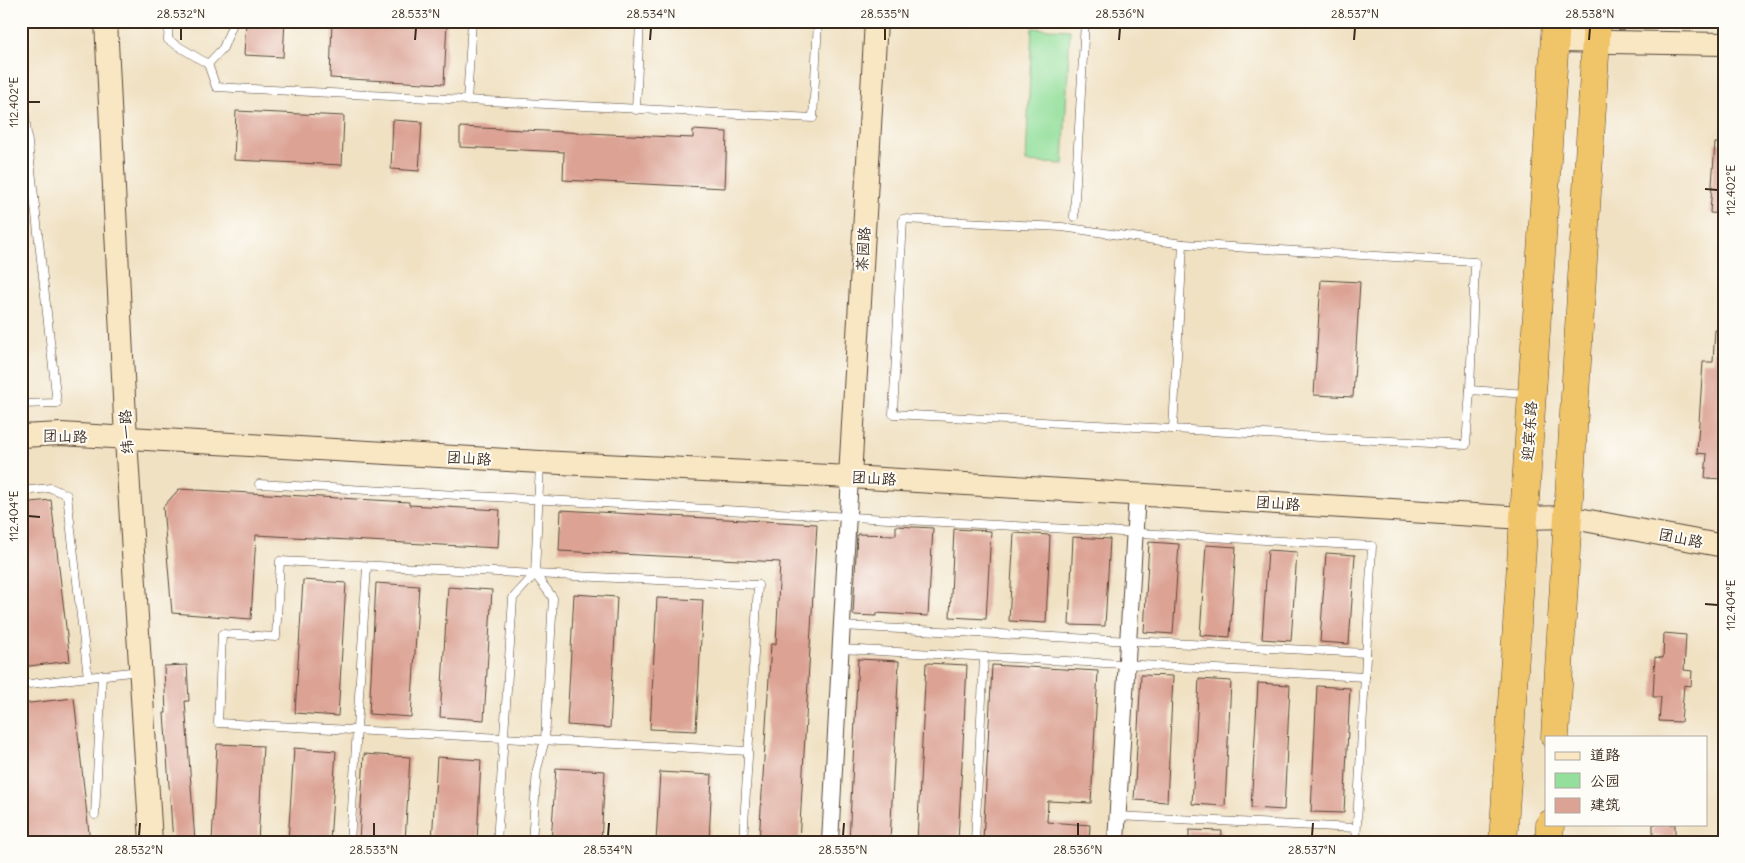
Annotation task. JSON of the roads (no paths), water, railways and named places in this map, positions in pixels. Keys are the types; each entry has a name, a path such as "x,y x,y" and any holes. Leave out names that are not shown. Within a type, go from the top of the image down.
{"highway":[{"name":"迎宾东路","path":"1504,842 1555,31"},
{"path":"1555,736 1596,32"},
{"path":"1549,842 1550,826"}],"street":[{"name":"纬一路","path":"106,21 126,439 151,842"},
{"name":"茶园路","path":"850,476 876,21"},
{"path":"1555,31 1596,32 1724,44"},
{"name":"团山路","path":"21,436 61,434 540,462 850,476 1524,518 1568,517 1724,546"},
{"path":"830,842 850,476"},
{"path":"1116,842 1137,494"}],"lane":[{"path":"169,21 168,40 208,64 216,87 813,118 818,21"},
{"path":"208,64 223,48 234,21"},
{"path":"467,100 472,21"},
{"path":"636,110 640,21"},
{"path":"1074,217 1085,21"},
{"path":"21,80 57,403 21,404"},
{"path":"903,219 1062,227 1183,244 1475,262 1466,445 893,414 903,219"},
{"path":"1172,429 1183,244"},
{"path":"1470,390 1532,394"},
{"path":"532,842 537,769 545,740 553,598 535,574 540,462"},
{"path":"259,484 1372,546 1356,842"},
{"path":"21,491 51,488 67,495 88,677"},
{"path":"743,842 758,585 280,561 276,637 222,634 218,723 748,751"},
{"path":"350,842 367,566"},
{"path":"497,842 512,598 535,574"},
{"path":"842,626 1366,653"},
{"path":"841,649 1365,677"},
{"path":"975,842 984,657"},
{"path":"21,685 141,671"},
{"path":"95,815 102,676"},
{"path":"1117,816 1356,828"}]}
